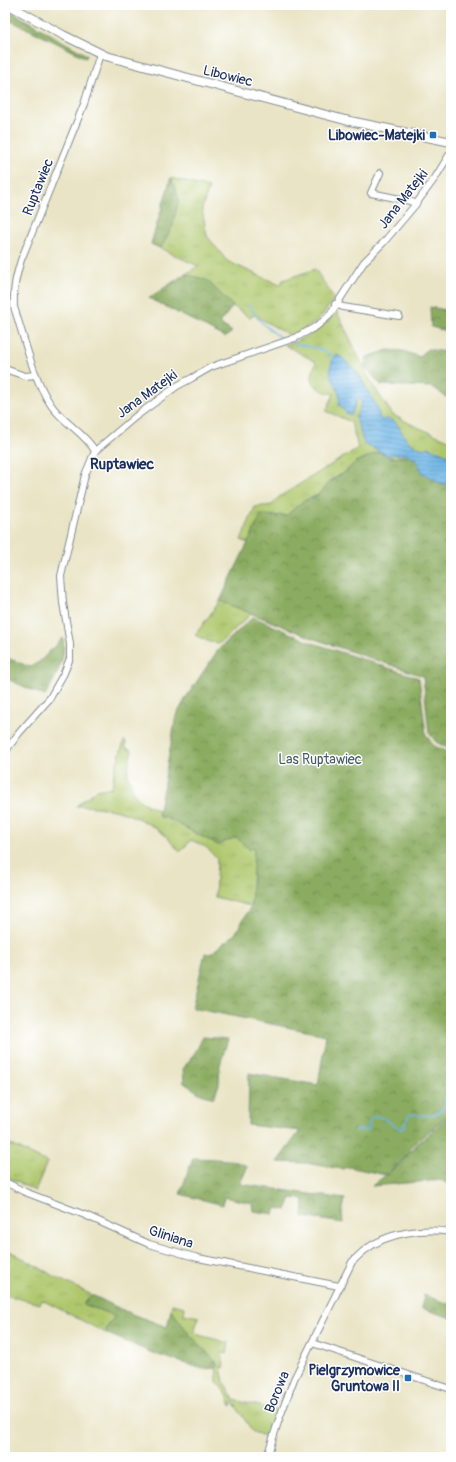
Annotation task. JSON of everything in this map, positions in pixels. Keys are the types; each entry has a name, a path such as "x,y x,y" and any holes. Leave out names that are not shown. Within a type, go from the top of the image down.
{"street":[{"name":"Libowiec","path":"9,5 100,54 124,62 345,120 451,142"},
{"name":"Ruptawiec","path":"95,451 90,442 51,405 39,383 14,307 14,286 21,260 84,104 100,54"},
{"name":"Jana Matejki","path":"5,752 50,698 64,673 70,658 70,644 62,603 61,576 85,475 95,451 135,417 177,386 211,367 295,338 313,329 329,316 335,304 364,262 383,243 416,204 435,178 451,152"},
{"path":"380,173 371,193 410,201 416,204"},
{"path":"335,304 399,316"},
{"path":"5,369 25,376 36,375"},
{"name":"Gliniana","path":"5,1182 24,1192 101,1222 149,1244 198,1258 339,1286"},
{"name":"Borowa","path":"267,1457 294,1379 352,1262 366,1249 382,1240 398,1235 438,1230 451,1232"},
{"path":"314,1341 451,1389"}],"green space":[{"path":"5,8 87,55 86,58 5,18"},
{"path":"171,178 209,188 202,209 207,236 227,261 280,285 283,280 315,269 334,298 316,322 289,335 254,315 250,318 233,306 219,323 232,332 225,337 149,298 198,266 151,244"},
{"path":"171,178 179,199 172,227 161,248 151,244"},
{"path":"185,274 207,280 233,306 219,323 232,332 225,337 149,298"},
{"path":"430,307 451,311 451,332 431,327"},
{"path":"337,312 372,384 393,415 451,441 451,482 441,479 410,456 392,458 379,452 356,462 345,472 330,481 318,495 303,501 286,516 261,516 248,543 241,540 255,507 272,505 279,497 358,448 351,422 326,411 334,394 324,391 314,385 312,376 316,362 285,345 314,333"},
{"path":"427,349 451,353 451,401 433,387 381,385 364,366 367,357 388,350 403,351 420,357"},
{"path":"379,452 392,458 410,456 441,479 451,482 451,750 436,742 429,733 423,676 312,638 220,601 261,515 286,516 303,501 318,495 330,481 345,472 356,462"},
{"path":"220,601 252,613 220,643 210,642 195,635"},
{"name":"Las Ruptawiec","path":"253,617 310,642 419,678 426,735 434,746 451,754 451,1091 449,1115 411,1146 405,1158 386,1175 348,1167 342,1169 305,1163 277,1162 300,1131 248,1125 249,1073 318,1085 326,1035 192,1008 205,953 210,954 235,934 251,906 254,847 250,850 236,837 218,845 169,819 158,816 176,716 187,696 218,650"},
{"path":"63,638 64,646 62,661 45,696 5,678 5,657 30,667 39,662"},
{"path":"124,741 126,742 126,748 132,750 127,775 131,783 133,793 142,802 159,811 158,816 169,819 218,845 236,837 250,849 255,846 251,906 215,897 217,859 206,847 191,840 180,852 164,834 151,825 131,815 99,807 76,806 96,790 112,787 114,772"},
{"path":"203,1037 228,1039 220,1065 219,1084 214,1098 201,1094 184,1083 183,1069 196,1051"},
{"path":"451,1115 451,1228 448,1227 450,1185 441,1180 372,1186 400,1164 417,1144"},
{"path":"5,1142 47,1162 35,1191 5,1176"},
{"path":"193,1158 228,1160 242,1163 247,1166 247,1168 240,1184 345,1199 342,1214 343,1223 303,1217 304,1199 291,1198 286,1210 276,1208 274,1214 253,1211 252,1203 224,1197 223,1205 180,1194"},
{"path":"5,1248 59,1279 92,1295 83,1303 115,1316 106,1329 108,1334 42,1300 40,1304 5,1295"},
{"path":"92,1295 129,1313 167,1327 171,1310 190,1335 216,1362 217,1368 203,1369 155,1354 108,1334 106,1329 115,1316 83,1304"},
{"path":"424,1295 451,1305 451,1318 421,1308"},
{"path":"172,1304 185,1307 184,1314 199,1317 194,1332 199,1335 229,1343 227,1353 221,1352 225,1368 221,1367 224,1382 234,1400 277,1410 268,1437 253,1432 233,1402 231,1406 227,1395 217,1382 216,1362 190,1335 171,1310"}],"water":[{"path":"335,355 340,356 357,372 378,409 381,420 392,420 398,426 406,439 414,445 423,449 428,447 451,456 451,486 440,483 423,473 415,458 405,454 387,455 364,444 356,418 362,401 358,398 351,415 346,413 339,404 339,392 331,376 330,370 331,363"}],"waterway":[{"path":"249,305 262,323 280,337"},
{"path":"293,343 321,350 326,352 334,359"},
{"path":"356,1130 367,1130 370,1120 375,1116 387,1120 398,1128 402,1129 410,1114 436,1114 443,1108 451,1085"}],"place":[{"name":"Libowiec-Matejki","path":"433,135"},
{"name":"Pielgrzymowice Gruntowa II","path":"408,1378"}],"district":[{"name":"Ruptawiec","path":"122,464"}]}
